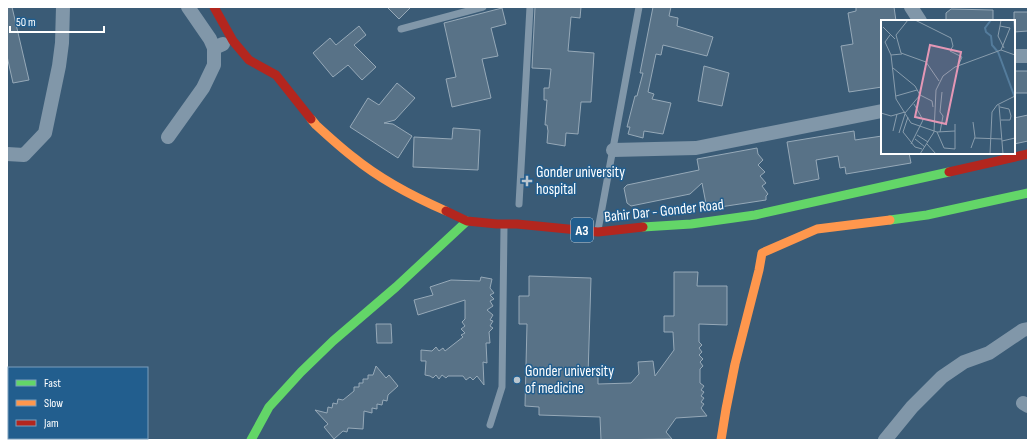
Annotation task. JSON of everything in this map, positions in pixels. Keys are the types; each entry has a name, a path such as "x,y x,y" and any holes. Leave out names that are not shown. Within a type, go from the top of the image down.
{"main road":[{"name":"Bahir Dar - Gonder Road","path":"214,7 233,41 250,60 276,75 316,125 354,158 389,182 427,203 467,221 598,232 691,224 755,215 1028,154"},
{"path":"721,440 724,419 746,317 760,270 762,253 817,229 928,215 1028,193"},
{"path":"251,440 269,407 301,372 333,341 396,287 467,221"}],"street":[{"path":"7,154 24,155 45,134 59,66 62,43 63,7"},
{"path":"168,138 203,88 214,65 214,48 210,39 188,7"},
{"path":"911,7 919,20"},
{"path":"214,48 233,41"},
{"path":"1015,56 1028,56"},
{"path":"613,150 696,148 881,111"},
{"path":"885,440 912,407 942,378 964,362 989,353 1023,330 1028,329"}],"lane":[{"path":"401,29 484,7"},
{"path":"519,204 530,7"},
{"path":"598,232 640,7"},
{"path":"490,425 502,387 504,224"}],"building":[{"path":"7,7 12,7 29,80 13,83 7,56"},
{"path":"387,7 411,7 399,19"},
{"path":"535,7 581,7 580,18 571,17 568,51 594,53 591,102 581,102 578,134 566,133 565,146 547,143 548,131 547,125 545,125 547,100 544,100 544,88 549,88 551,69 532,68"},
{"path":"653,7 671,7 669,16 678,18 677,26 713,37 707,56 663,45 661,55 656,54 648,92 654,94 652,99 671,103 663,134 644,131 643,138 628,134 630,127 627,127 643,73 640,73"},
{"path":"856,7 894,7 896,20 881,20 881,87 849,92 841,46 853,44 848,13 856,11"},
{"path":"502,8 506,24 491,28 498,56 482,59 491,98 452,107 446,79 456,77 444,23"},
{"path":"951,9 993,10 993,20 946,20 946,13"},
{"path":"1014,12 1028,12 1028,31 1015,32"},
{"path":"359,26 366,35 354,45 376,67 362,80 348,65 333,77 313,53 330,38 336,45"},
{"path":"704,66 729,73 722,106 698,101"},
{"path":"1015,71 1028,71 1028,93 1015,93"},
{"path":"397,83 415,98 395,120 384,123 393,124 412,136 398,158 350,127 368,98 379,105"},
{"path":"1028,115 1028,141 1015,144 1015,118"},
{"path":"453,128 480,130 478,170 413,167 414,137 452,139"},
{"path":"854,131 855,140 881,136 881,154 909,154 911,163 846,174 845,167 840,168 838,156 816,160 819,179 794,184 787,142"},
{"path":"757,148 758,154 763,160 758,165 765,172 760,176 766,183 762,186 768,194 766,196 766,200 707,209 702,183 690,194 631,206 627,203 624,188 627,185 699,170 697,159"},
{"path":"674,272 698,272 697,286 727,286 727,325 699,324 699,342 702,345 699,348 702,352 699,355 703,359 700,362 703,366 700,369 700,383 704,386 701,390 704,392 701,396 704,398 701,402 704,404 701,408 707,416 676,418 666,432 672,439 601,440 600,417 539,415 539,407 525,406 527,324 519,324 519,296 529,296 529,276 591,278 588,375 598,375 598,384 631,383 639,374 638,362 653,361 655,376 674,350 673,332 664,332 664,316 674,316"},
{"path":"481,277 492,279 490,288 494,293 490,295 494,299 490,301 493,306 487,310 493,315 490,320 493,321 490,326 493,328 489,332 490,343 486,343 487,363 483,362 484,385 477,376 473,380 470,377 466,380 463,376 448,376 446,378 442,375 439,379 436,375 433,378 425,375 426,361 421,361 421,350 432,351 436,347 439,351 443,348 445,351 463,337 461,335 465,333 461,329 465,326 462,322 465,319 465,300 418,315 414,300 433,295 430,287 451,280 480,281"},
{"path":"376,324 391,324 392,343 377,343"},
{"path":"376,366 386,378 389,375 398,386 388,395 387,401 383,400 382,405 377,404 377,409 372,408 372,413 364,411 363,429 348,428 347,432 343,431 334,439 324,427 328,424 315,410 327,413 328,407 332,408 333,403 337,404 338,399 343,400 354,391 354,387 359,387 359,383 363,383 363,379 368,379 368,375 373,375"}],"traffic: fast":[{"path":"643,227 691,224 755,215 949,172"},
{"path":"890,220 927,215 1028,193"},
{"path":"251,440 269,407 301,372 333,341 396,287 467,221"}],"traffic: slow":[{"path":"311,119 339,145 386,181 446,211"},
{"path":"721,440 735,364 762,253 817,229 890,220"}],"traffic: jam":[{"path":"214,7 233,41 249,60 276,75 311,119"},
{"path":"949,172 1028,154"},
{"path":"446,211 467,221 497,224 517,224 598,232 643,227"}],"place":[{"name":"Gonder university hospital","path":"527,181"},
{"name":"Gonder university of medicine","path":"517,380"}]}
